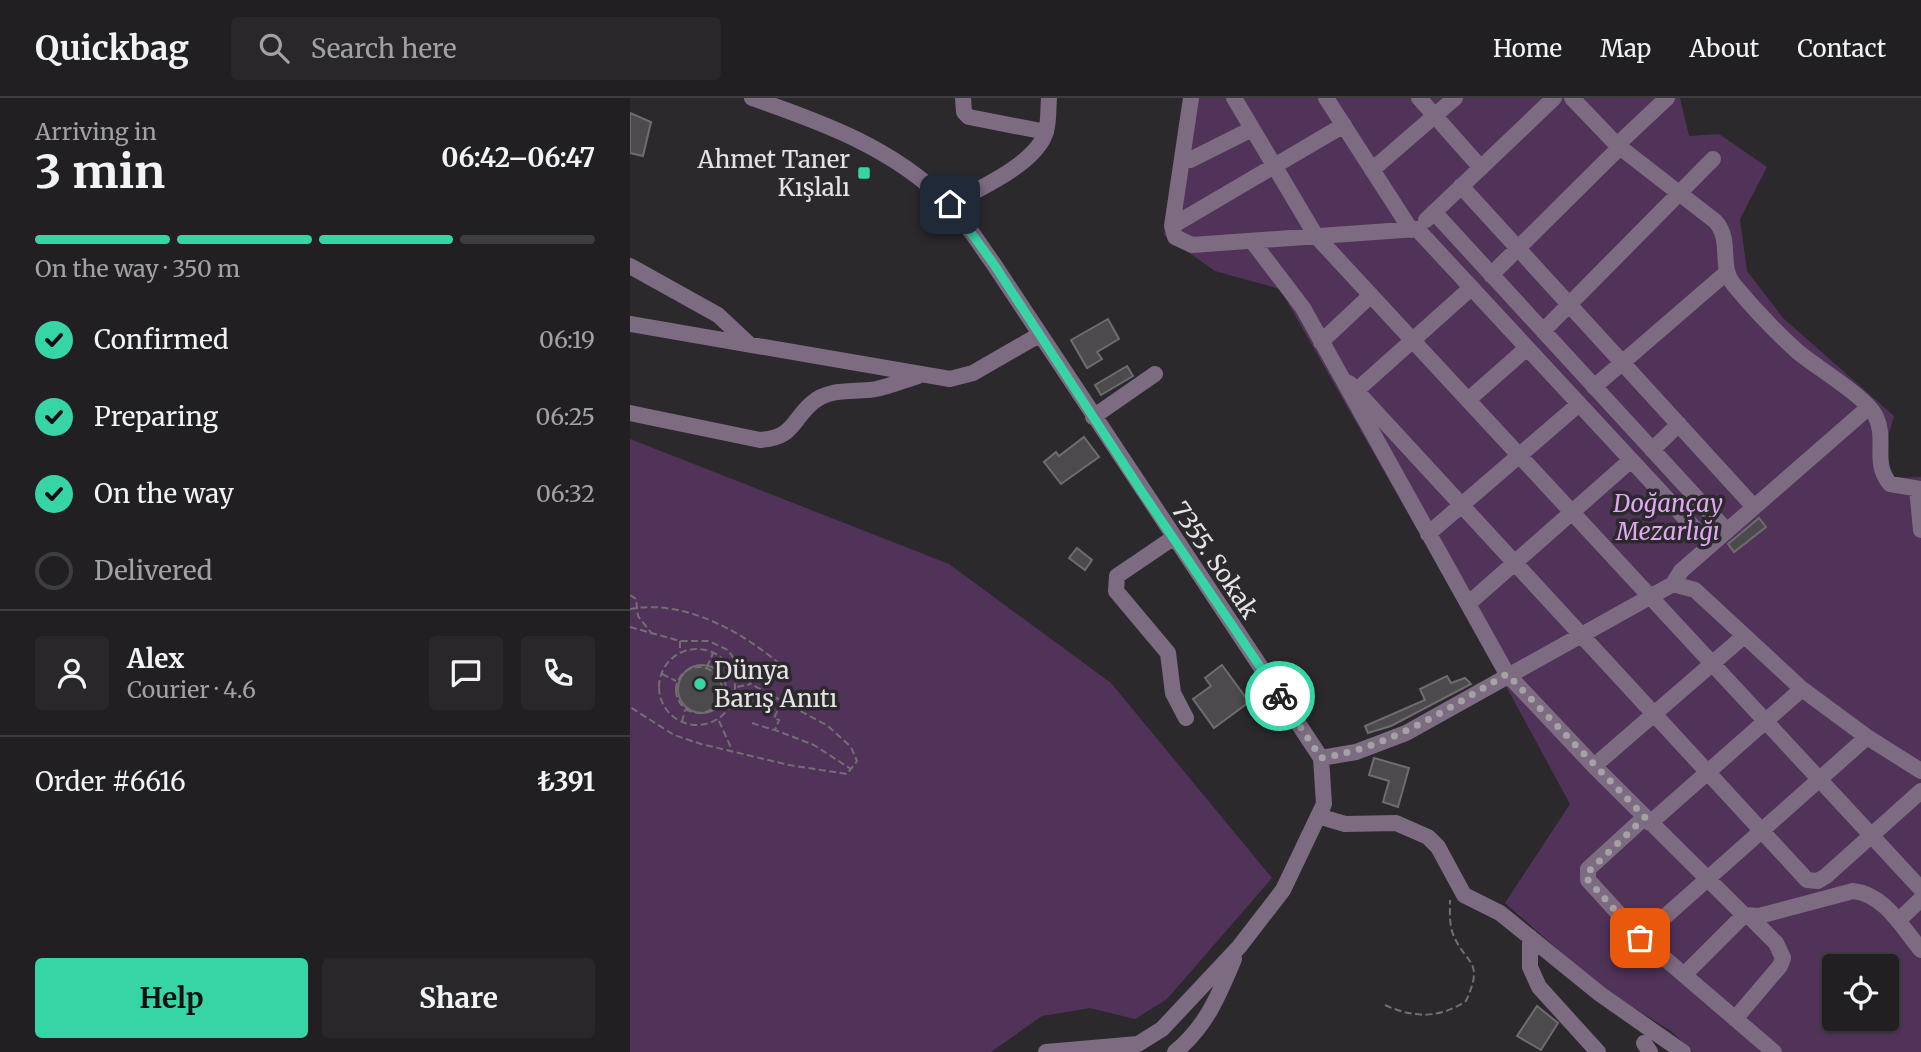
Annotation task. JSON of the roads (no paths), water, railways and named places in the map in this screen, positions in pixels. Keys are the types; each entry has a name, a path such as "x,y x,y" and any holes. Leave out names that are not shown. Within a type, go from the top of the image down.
{"street":[{"name":"7355. Sokak","path":"752,98 832,125 873,146 950,204 1321,758"},
{"path":"963,98 964,111 969,117 1046,132"},
{"path":"950,204 1016,166 1040,144 1046,132 1049,98"},
{"path":"1191,98 1172,226 1175,237 1192,245 1414,229 1555,98"},
{"path":"1234,98 1316,236 1921,889"},
{"path":"1419,98 1481,168"},
{"path":"1373,170 1455,98"},
{"path":"1572,98 1619,146 1724,230 1726,273 1737,289 1797,351 1869,407 1878,425 1878,461 1882,475 1890,484 1919,489 1921,530"},
{"path":"1492,275 1520,250 1667,98"},
{"path":"1333,101 1344,125 1414,229 1710,545"},
{"path":"1172,226 1344,125"},
{"path":"1182,160 1190,160 1252,129"},
{"path":"1543,331 1571,306 1713,159"},
{"path":"1461,186 1754,507"},
{"path":"1434,212 1727,531"},
{"path":"1252,241 1303,308 1507,674 1594,766 1707,879 1776,943 1783,958 1780,966 1735,1019"},
{"path":"630,266 718,316 750,346"},
{"path":"1594,387 1726,273"},
{"path":"1357,390 1471,288"},
{"path":"1321,342 1371,295"},
{"path":"630,324 950,379 972,373 1039,335"},
{"path":"1468,400 1527,348"},
{"path":"1335,369 1807,880 1818,881 1921,791"},
{"path":"1093,417 1155,374"},
{"path":"630,413 760,440 775,439 794,426 811,403 826,395 875,389 921,375"},
{"path":"1428,534 1579,404"},
{"path":"1046,1052 1138,1044 1163,1029 1239,947 1283,890 1324,804 1321,758 1356,752 1406,733 1507,674 1673,584 1681,571 1869,407"},
{"path":"1652,450 1679,424"},
{"path":"1468,604 1631,460"},
{"path":"1173,538 1118,576 1115,586 1116,591 1168,653 1172,693 1186,718"},
{"path":"1673,584 1695,590 1802,689 1867,737 1921,771"},
{"path":"1594,766 1745,636"},
{"path":"1774,1052 1640,938 1588,880 1586,874 1802,689"},
{"path":"1640,938 1867,737"},
{"path":"1318,816 1345,824 1396,823 1428,837 1438,847 1464,895 1500,913 1600,994 1683,1052"},
{"path":"1684,975 1747,916 1853,891 1868,892 1882,902 1921,950"},
{"path":"1898,921 1921,899"},
{"path":"1530,937 1530,967 1539,988 1598,1052"},
{"path":"1175,1052 1192,1038 1213,1009 1239,947"}],"place":[{"name":"Ahmet Taner Kışlalı","path":"864,173"},
{"name":"Dünya Barış Anıtı","path":"700,684"}],"park label":[{"name":"Doğançay Mezarlığı","path":"1668,517"}]}
